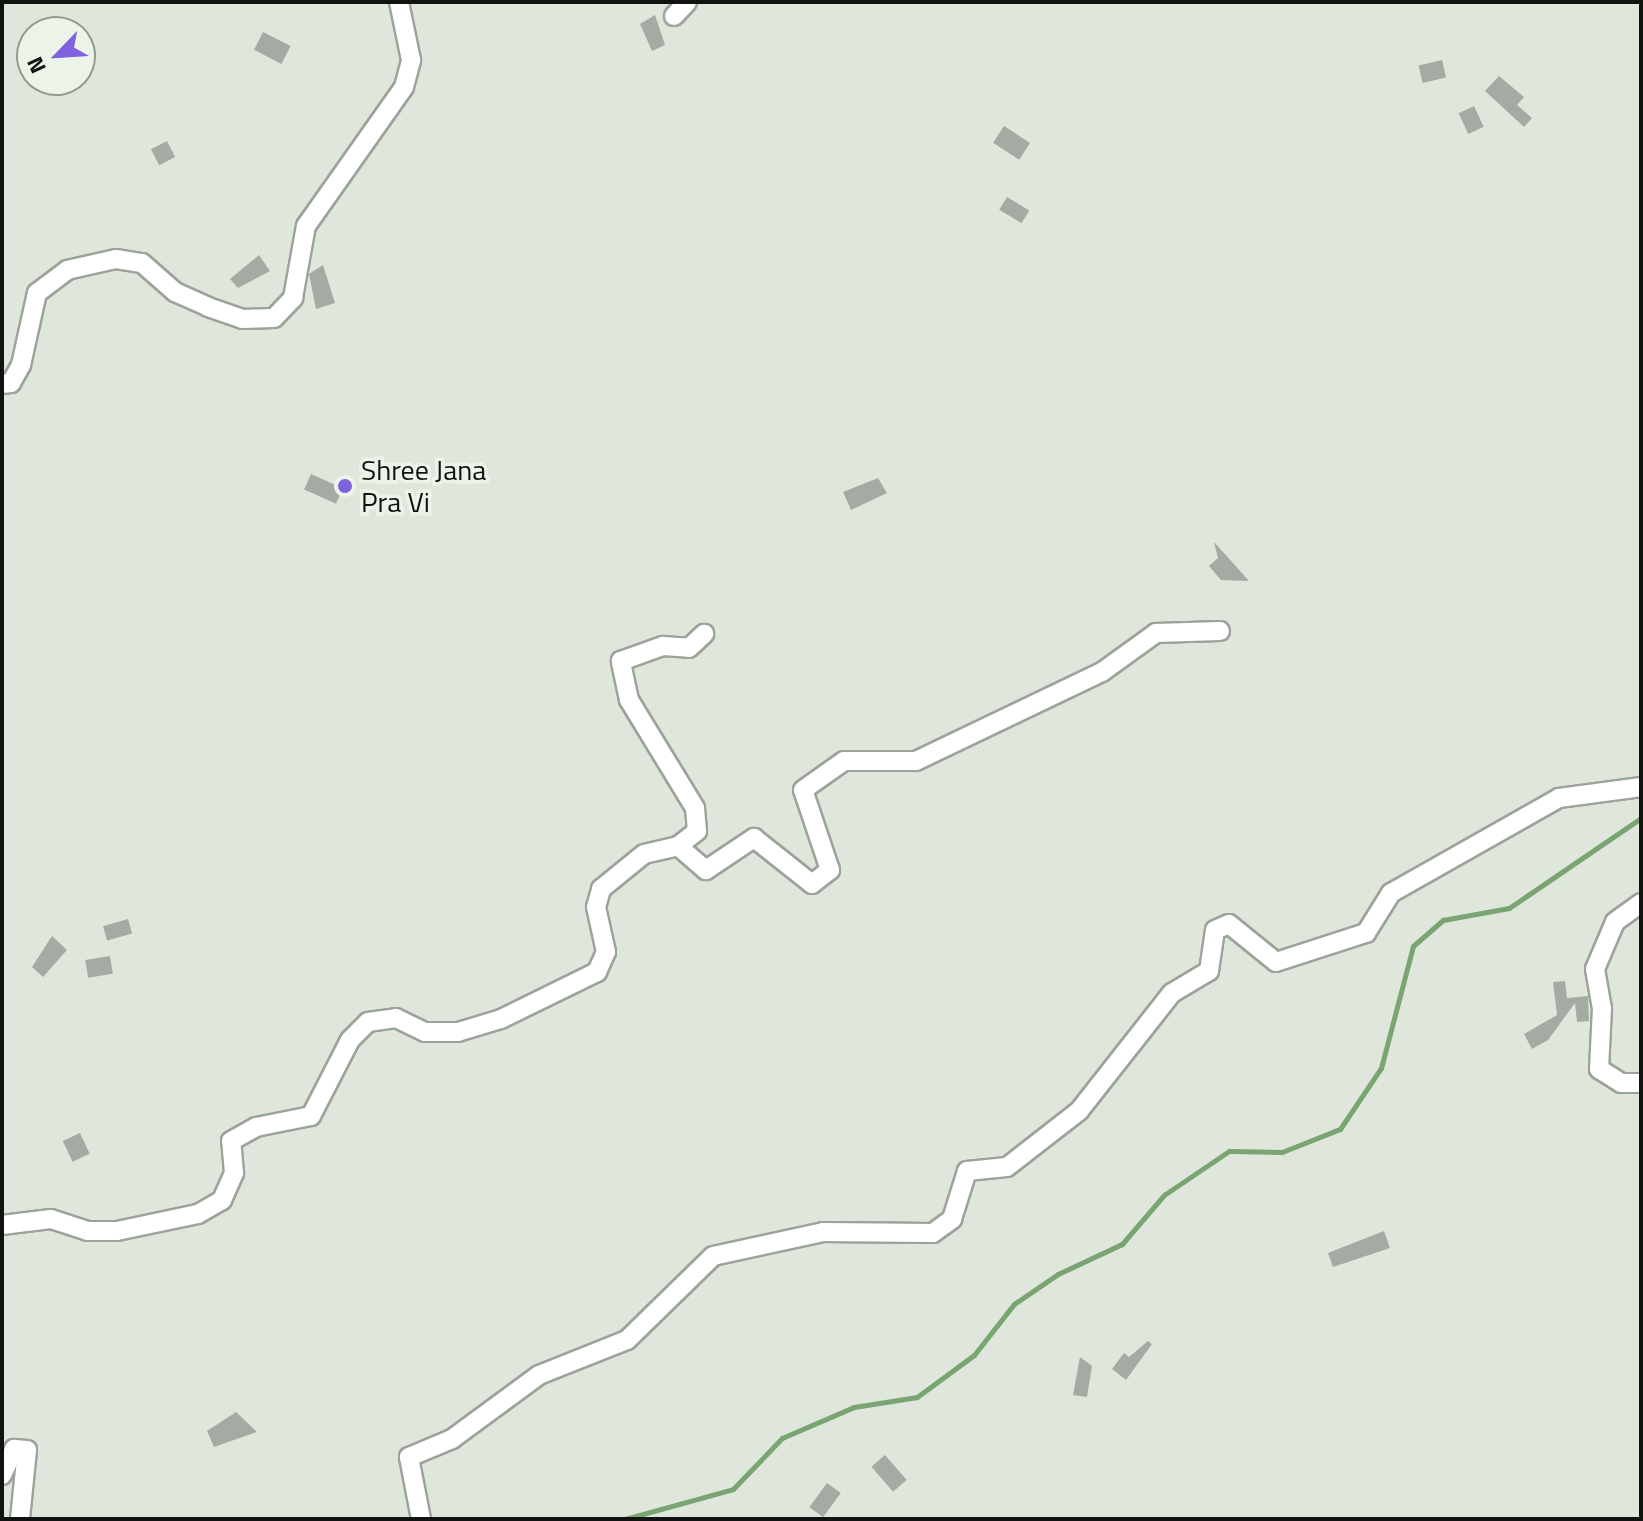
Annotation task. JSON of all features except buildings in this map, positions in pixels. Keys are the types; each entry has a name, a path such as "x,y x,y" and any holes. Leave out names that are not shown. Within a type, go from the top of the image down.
{"street":[{"path":"2,384 21,365 37,293 67,270 116,259 142,263 175,292 208,307 242,319 274,318 293,298 306,226 404,87 411,60 399,2"},
{"path":"674,16 687,2"},
{"path":"678,846 706,870 754,838 812,884 830,870 803,790 844,761 916,761 1102,672 1156,633 1220,631"},
{"path":"2,1225 51,1219 87,1231 117,1231 210,1207 222,1200 234,1173 231,1141 256,1127 311,1116 350,1040 368,1022 396,1018 425,1032 458,1032 501,1019 597,972 606,952 596,907 601,889 644,854 678,846 697,831 695,808 629,700 621,661 663,646 689,648 704,634"},
{"path":"421,1519 409,1457 452,1439 539,1375 627,1340 713,1256 823,1232 933,1233 952,1219 967,1171 1007,1167 1079,1111 1172,993 1209,971 1215,930 1229,924 1276,962 1366,933 1391,893 1559,798 1641,787"},
{"path":"1641,903 1615,922 1595,969 1602,1008 1599,1069 1621,1083 1641,1083"},
{"path":"2,1475 14,1449 27,1450 20,1519"}],"waterway":[{"path":"625,1519 733,1489 782,1438 854,1407 917,1397 974,1355 1014,1304 1058,1274 1122,1244 1164,1195 1229,1151 1282,1152 1340,1129 1381,1068 1413,946 1443,920 1509,908 1641,818"}],"place":[{"name":"Shree Jana Pra Vi","path":"345,486"}]}
